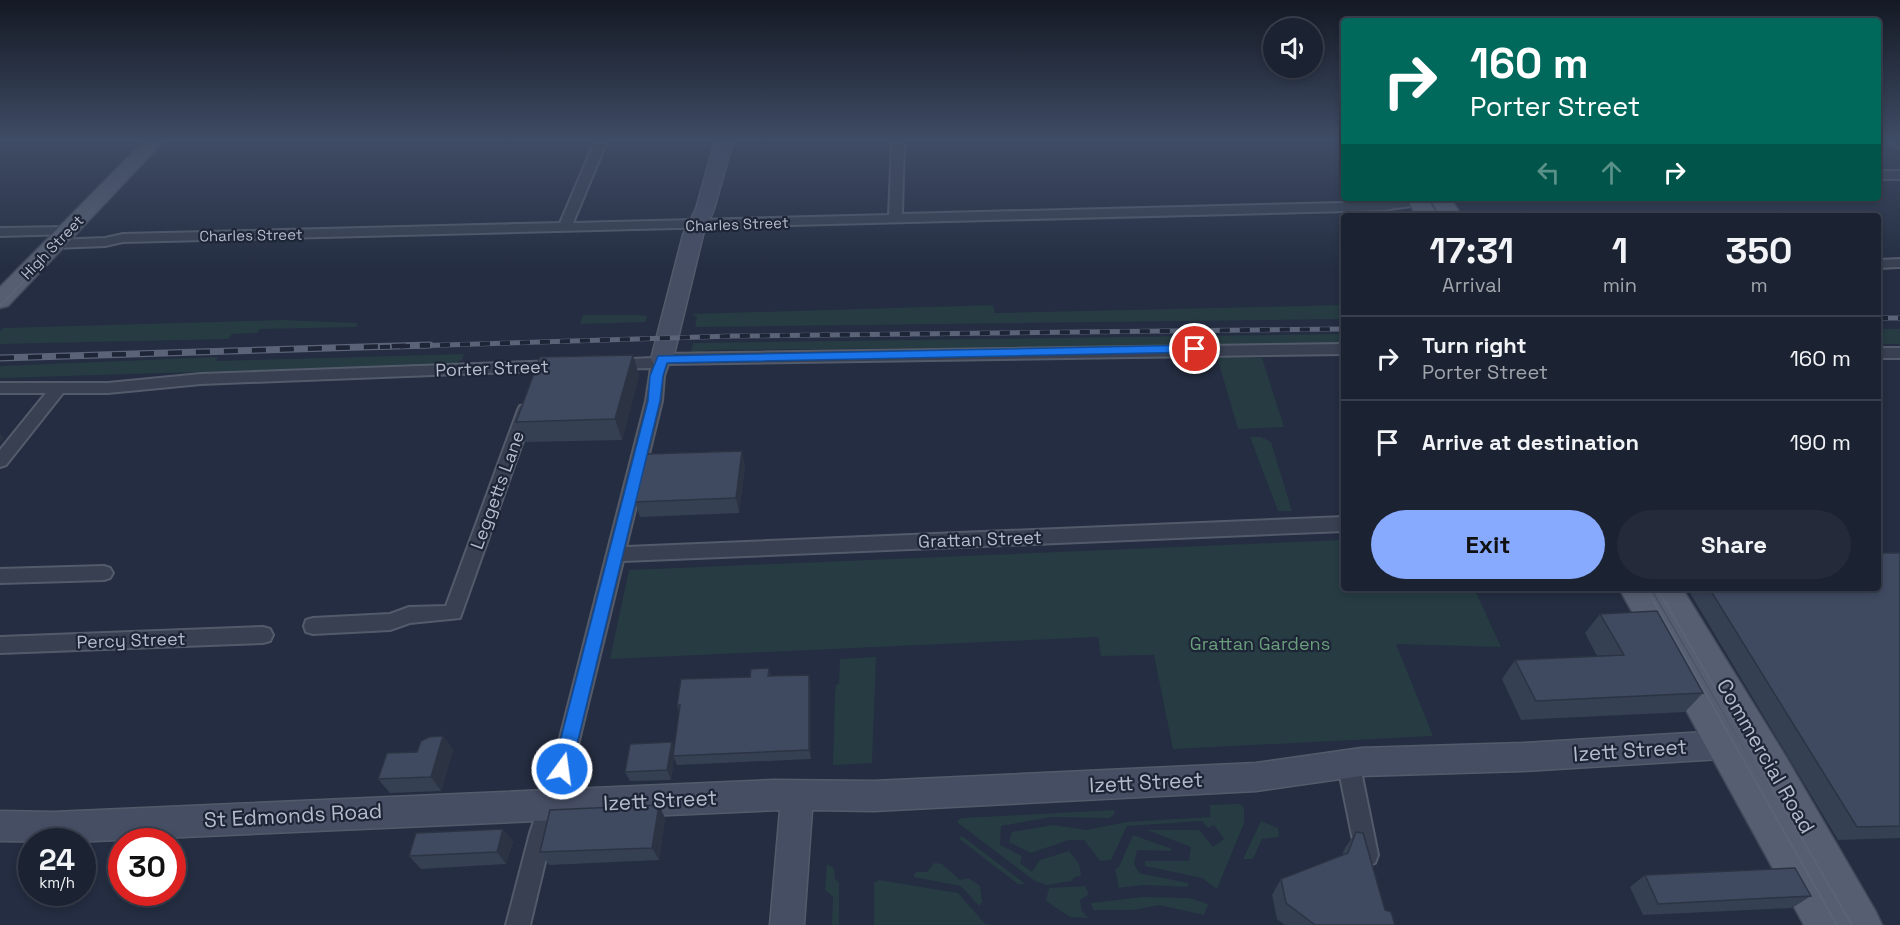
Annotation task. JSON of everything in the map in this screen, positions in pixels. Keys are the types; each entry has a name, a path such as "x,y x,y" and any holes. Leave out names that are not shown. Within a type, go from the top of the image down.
{"main road":[{"name":"High Street","path":"3,295 113,184"},
{"name":"Commercial Road","path":"1636,591 1731,744 1738,768 1825,925"},
{"name":"Commercial Road","path":"1668,591 1774,768 1863,925"}],"street":[{"path":"565,227 583,184"},
{"path":"518,925 541,833 562,769 654,401 658,370 693,235 705,209 712,184"},
{"path":"894,219 896,184"},
{"name":"Charles Street","path":"0,232 105,242 123,238 1386,206 1397,202 1421,205"},
{"path":"1881,264 1900,263"},
{"path":"595,365 650,363 662,359 1012,351 1341,349"},
{"path":"1881,353 1900,353"},
{"name":"Leggetts Lane","path":"313,626 390,622 409,615 453,613 542,366"},
{"name":"Porter Street","path":"0,388 108,388 201,379 574,366"},
{"path":"0,461 60,387"},
{"name":"Grattan Street","path":"616,554 1341,524"},
{"path":"0,576 104,573"},
{"name":"Percy Street","path":"0,645 263,635"},
{"name":"Izett Street","path":"550,805 797,795 874,796 1256,777 1361,762 1522,757 1731,744"},
{"path":"1351,776 1356,792 1360,831 1372,871"},
{"path":"787,925 797,795"},
{"name":"St Edmonds Road","path":"0,826 26,828 550,805"}],"green space":[{"path":"993,305 995,313 1341,305 1341,319 695,327 697,317 691,314"},
{"path":"583,315 647,316 646,322 580,324"},
{"path":"281,320 358,323 356,327 260,329 257,333 232,334 229,339 0,344 0,331 3,328"},
{"path":"1881,329 1900,329 1900,344 1881,344"},
{"path":"1341,334 1341,345 707,350 702,353 691,352 693,343"},
{"path":"464,354 462,360 456,364 0,378 0,366 218,357 216,361"},
{"path":"1217,357 1262,358 1284,427 1238,429"},
{"path":"1250,437 1261,437 1271,442 1292,511 1278,511"},
{"name":"Grattan Gardens","path":"1341,540 1341,591 1475,591 1501,647 1396,644 1433,736 1173,749 1154,655 1101,656 1098,637 610,659 629,570"},
{"path":"876,657 872,763 833,765 835,694 836,685 839,684 840,659"},
{"path":"1240,804 1244,808 1244,823 1217,889 1202,878 1145,866 1145,861 1189,861 1191,847 1147,830 1199,830 1213,847 1224,839 1214,825 1208,828 1202,821 1127,826 1111,860 1100,861 1084,840 1069,840 1031,853 1009,842 1012,832 1053,825 1087,830 1126,822 1210,817 1210,805"},
{"path":"1114,810 1115,814 1109,818 1052,817 1001,826 1000,845 1022,856 1020,863 1032,872 1040,860 1069,851 1079,864 1081,876 1071,881 1047,885 1035,881 958,823 958,820 962,818"},
{"path":"1261,821 1278,828 1279,837 1262,839 1253,859 1243,859"},
{"path":"1133,835 1172,849 1171,851 1137,850 1134,864 1139,873 1188,883 1188,887 1142,885 1119,888 1115,869 1119,867"},
{"path":"962,836 1024,883 1018,884 959,839"},
{"path":"934,863 942,864 960,880 968,878 980,886 982,902 979,906 961,886 913,877 916,872 927,872"},
{"path":"827,864 834,868 835,879 839,883 839,925 832,925 833,897 825,890"},
{"path":"879,880 958,893 985,924 996,925 874,925 874,883"},
{"path":"1085,886 1089,894 1080,900 1082,911 1088,918 1070,917 1046,901 1049,888"},
{"path":"1143,897 1189,898 1208,904 1204,915 1159,905 1133,910 1093,910 1091,903"}],"building":[{"path":"633,355 615,419 516,422 540,357"},
{"path":"742,451 736,498 635,502 647,454"},
{"path":"1881,553 1900,553 1900,826 1857,827 1711,591 1881,591"},
{"path":"1657,611 1703,693 1536,701 1515,660 1624,655 1600,614"},
{"path":"769,668 768,676 809,675 809,750 673,756 681,679 750,677 751,669"},
{"path":"443,736 431,777 378,779 387,753 417,752 421,741 429,737"},
{"path":"672,742 667,770 625,772 630,744"},
{"path":"659,805 652,848 540,852 550,810"},
{"path":"503,829 497,852 409,856 416,833"},
{"path":"1356,832 1363,833 1385,910 1391,912 1395,925 1315,925 1286,903 1281,879 1348,853"},
{"path":"1795,868 1811,896 1658,904 1645,875"}],"tram line":[{"path":"0,306 117,184"},
{"path":"1435,201 1442,213"},
{"path":"1648,591 1655,604"},
{"path":"1659,591 1666,604"},
{"path":"1654,602 1837,925"},
{"path":"1665,602 1852,925"}],"railway":[{"path":"1881,318 1900,318"},
{"path":"380,347 733,336 1341,329"},
{"path":"0,358 430,345"}],"route":[{"path":"562,769 654,401 656,376 662,359 1195,349"}]}
